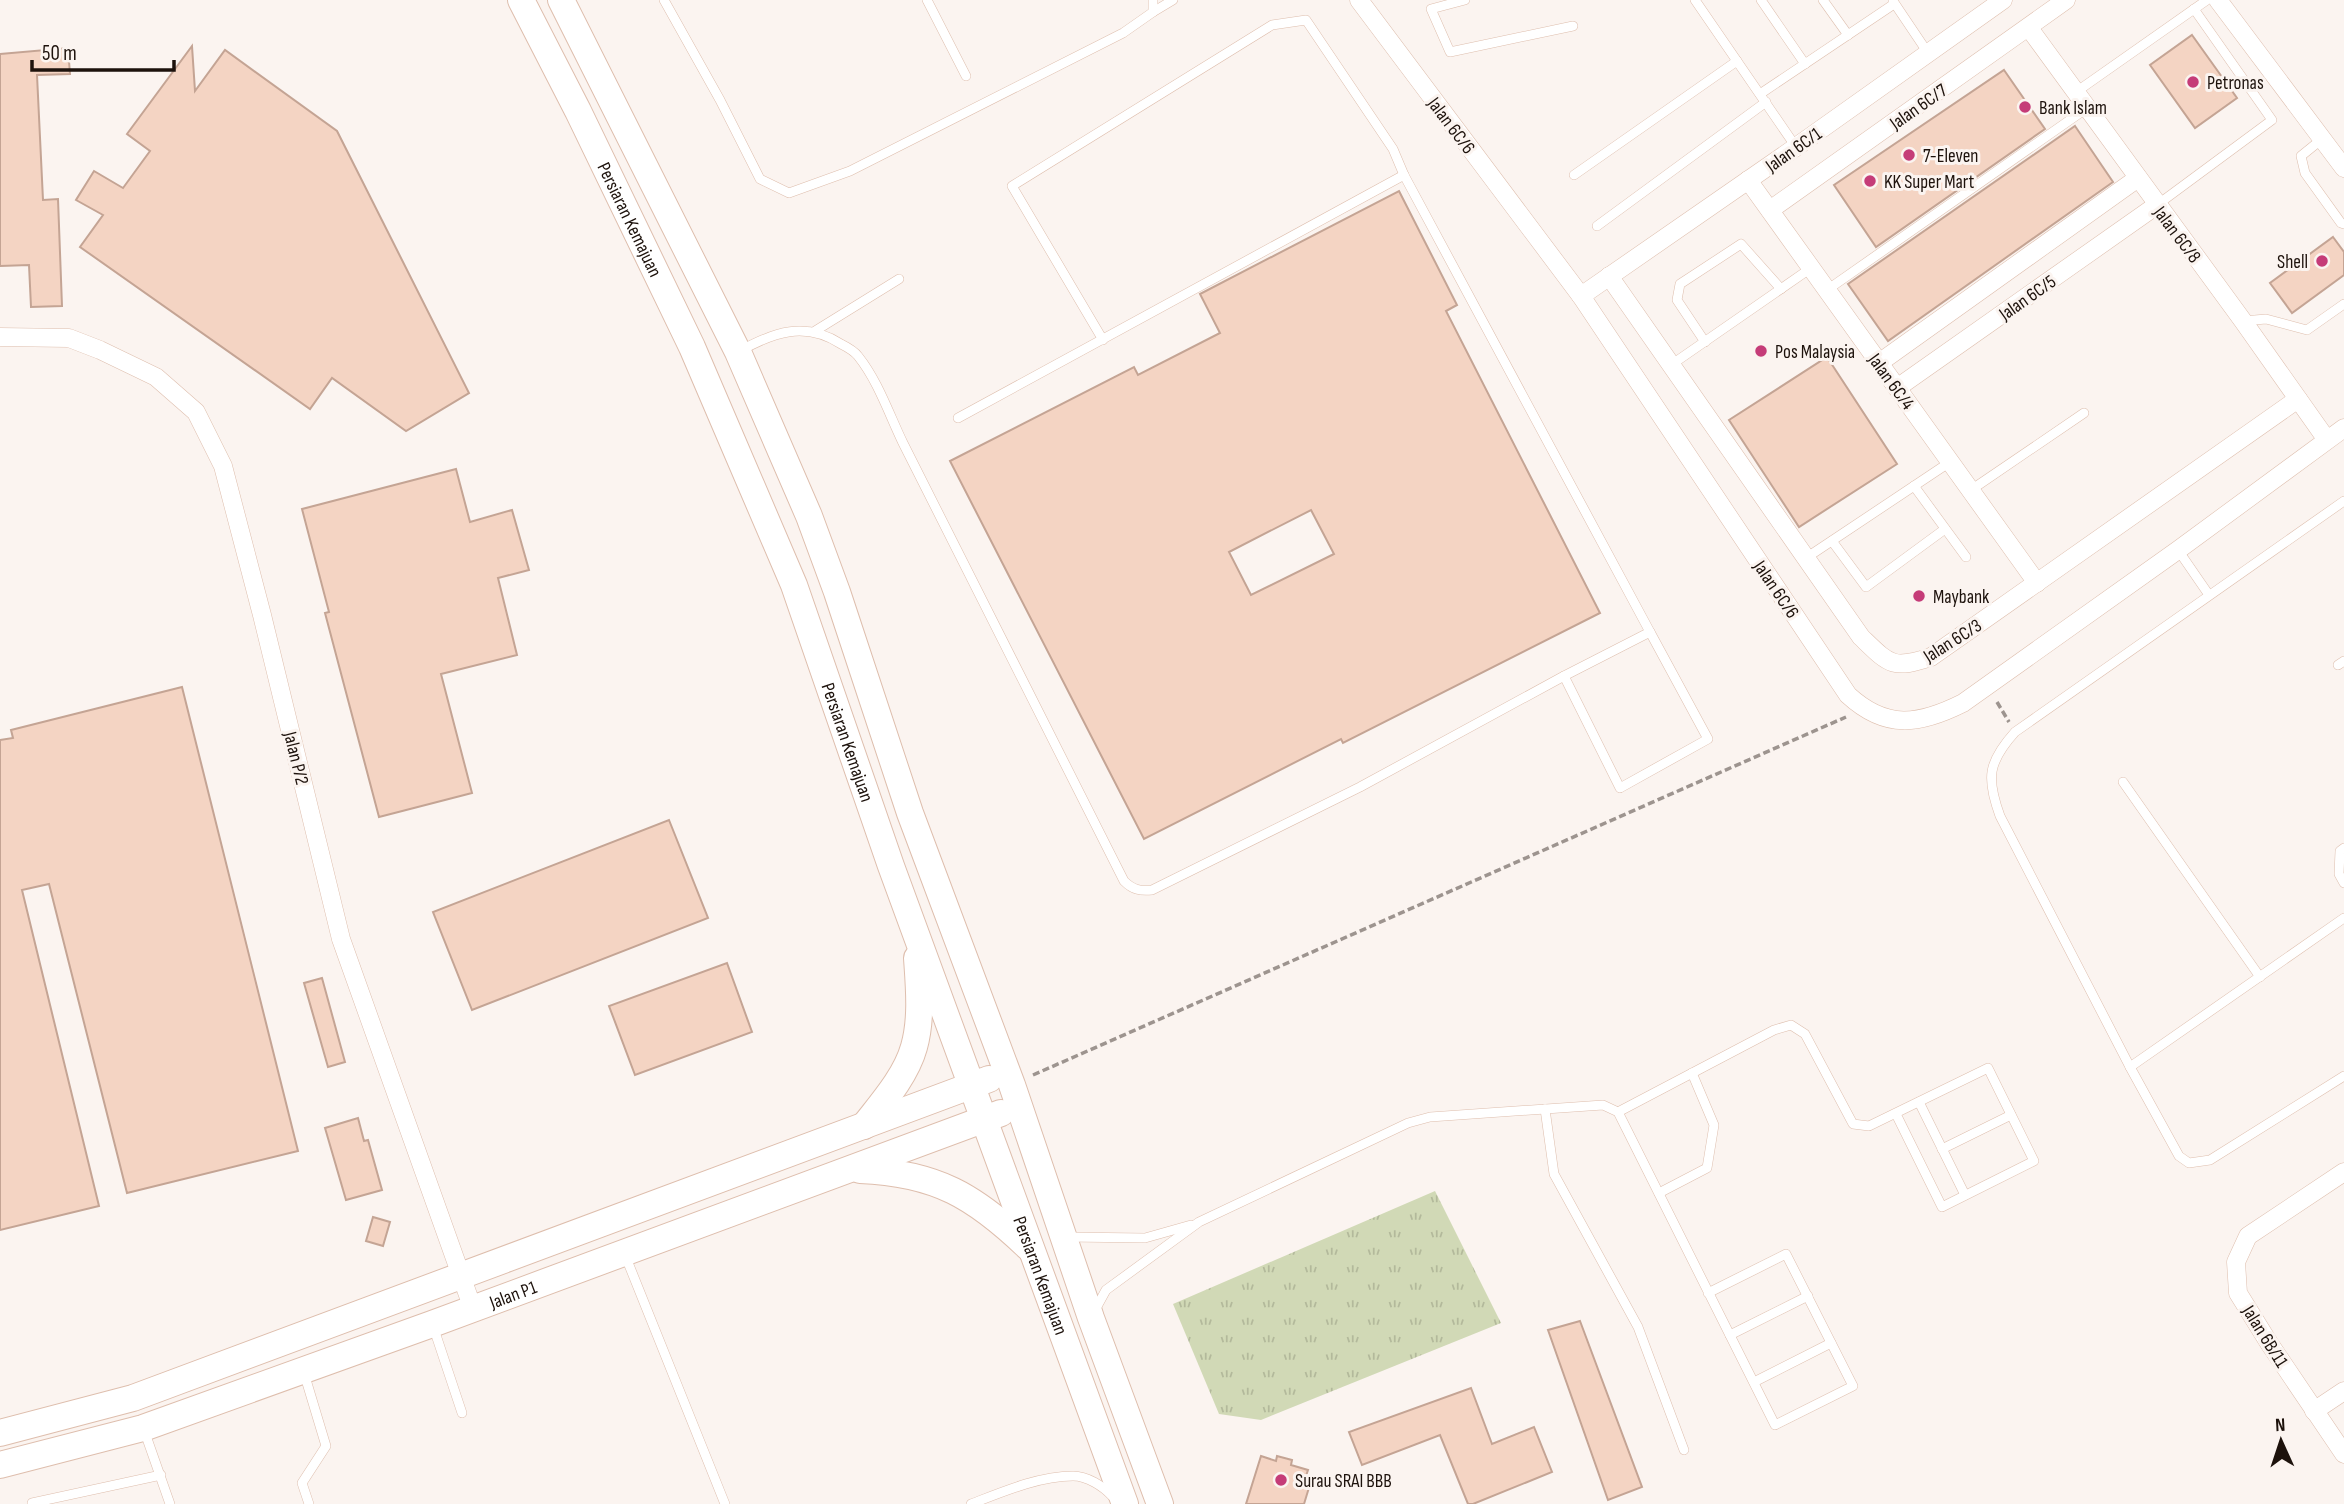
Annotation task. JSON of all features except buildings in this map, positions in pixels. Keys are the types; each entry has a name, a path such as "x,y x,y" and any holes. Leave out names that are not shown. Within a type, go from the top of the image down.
{"main road":[{"name":"Persiaran Kemajuan","path":"521,0 692,347 794,585 1123,1504"},
{"name":"Persiaran Kemajuan","path":"561,0 738,352 809,516 910,813 1013,1088 1091,1318 1160,1504"},
{"path":"864,1126 892,1089 914,1047 919,1012 916,932"},
{"name":"Jalan P1","path":"0,1433 133,1398 973,1085 1013,1088"},
{"name":"Jalan P1","path":"0,1465 143,1428 849,1170 985,1119 1013,1088"},
{"path":"849,1170 888,1171 916,1176 963,1194 991,1213 1035,1254"}],"street":[{"name":"Jalan 6C/6","path":"1359,0 1581,296 1848,695 1864,709 1884,718 1911,721 1938,715 1963,703 2344,428"},
{"name":"Jalan 6C/1","path":"1581,296 2003,0"},
{"name":"Jalan 6C/7","path":"1770,210 2066,0"},
{"path":"2218,0 2344,168"},
{"name":"Jalan 6C/8","path":"2029,28 2244,321 2327,440"},
{"name":"Jalan 6C/5","path":"1879,363 2138,178"},
{"name":"Jalan 6C/4","path":"1748,180 2037,583"},
{"name":"Jalan 6C/5","path":"1897,388 2157,205"},
{"name":"Jalan 6C/3","path":"1609,276 1861,637 1885,660 1907,665 1931,657 2298,399"},
{"name":"Jalan P/2","path":"0,337 69,338 156,377 196,412 223,466 341,939 472,1309"},
{"name":"Jalan 6B/11","path":"2344,1172 2248,1236 2236,1262 2238,1293 2344,1454"},
{"path":"2314,1410 2344,1391"}],"lane":[{"path":"663,0 761,179 789,193 850,171 1123,33 1173,0"},
{"path":"927,0 966,76"},
{"path":"1153,0 1153,12"},
{"path":"1465,0 1431,9 1450,52 1573,26"},
{"path":"1695,0 1796,147"},
{"path":"1761,0 1805,64"},
{"path":"1823,0 1848,35"},
{"path":"2076,92 2207,0"},
{"path":"1597,226 1805,64 1893,2 1928,53"},
{"path":"2157,205 2272,120 2194,9"},
{"path":"1103,340 1012,186 1272,25 1306,20 1393,149 1404,175 1708,739 1620,788 1564,676"},
{"path":"1574,175 1737,61"},
{"path":"1827,290 2087,108"},
{"path":"2322,139 2301,156 2305,173 2344,224"},
{"path":"958,418 1404,175"},
{"path":"1705,342 1676,300 1680,284 1741,244 1781,289"},
{"path":"1671,365 1811,268"},
{"path":"815,331 899,279"},
{"path":"2244,321 2266,319 2307,330 2344,304"},
{"path":"738,352 763,338 792,331 815,331 857,354 872,378 902,443 1124,881 1131,888 1140,891 1152,890 1360,787 1650,632"},
{"path":"1970,490 2084,413"},
{"path":"1806,558 1950,462"},
{"path":"1913,486 1966,557"},
{"path":"2344,501 2015,732 2000,749 1992,771 1992,793 2000,816 2179,1156 2189,1163 2210,1160 2344,1076"},
{"path":"1832,541 1866,587 1945,529"},
{"path":"2178,550 2209,595"},
{"path":"2123,782 2260,976"},
{"path":"2344,848 2340,851 2339,874 2344,883"},
{"path":"2130,1067 2344,918"},
{"path":"1618,1112 1774,1030 1791,1026 1804,1034 1853,1125 1869,1126 1988,1068 2034,1161 1942,1207 1896,1114"},
{"path":"1659,1193 1707,1168 1714,1125 1692,1073"},
{"path":"1919,1102 1965,1195"},
{"path":"1063,1237 1145,1238 1199,1222 1408,1123 1430,1117 1603,1105 1618,1112 1708,1293 1775,1425 1853,1386 1786,1254 1708,1293"},
{"path":"1545,1109 1554,1174 1638,1327 1684,1450"},
{"path":"1942,1149 2011,1115"},
{"path":"1091,1318 1105,1290 1199,1222"},
{"path":"624,1253 725,1504"},
{"path":"1730,1335 1808,1296"},
{"path":"432,1324 461,1413"},
{"path":"1754,1382 1832,1343"},
{"path":"303,1370 326,1446 302,1483 309,1504"},
{"path":"143,1428 170,1504"},
{"path":"32,1503 161,1475"},
{"path":"971,1504 1025,1484 1075,1476 1101,1485 1123,1504"}],"path":[{"path":"1986,685 2015,732"},
{"path":"1013,1088 1864,709"}],"green space":[{"path":"1435,1191 1501,1323 1261,1420 1219,1414 1173,1304"}],"place":[{"name":"Petronas","path":"2193,82"},
{"name":"Bank Islam","path":"2025,107"},
{"name":"7-Eleven","path":"1909,155"},
{"name":"KK Super Mart","path":"1870,181"},
{"name":"Shell","path":"2322,261"},
{"name":"Pos Malaysia","path":"1761,351"},
{"name":"Maybank","path":"1919,596"},
{"name":"Surau SRAI BBB","path":"1281,1480"}]}
